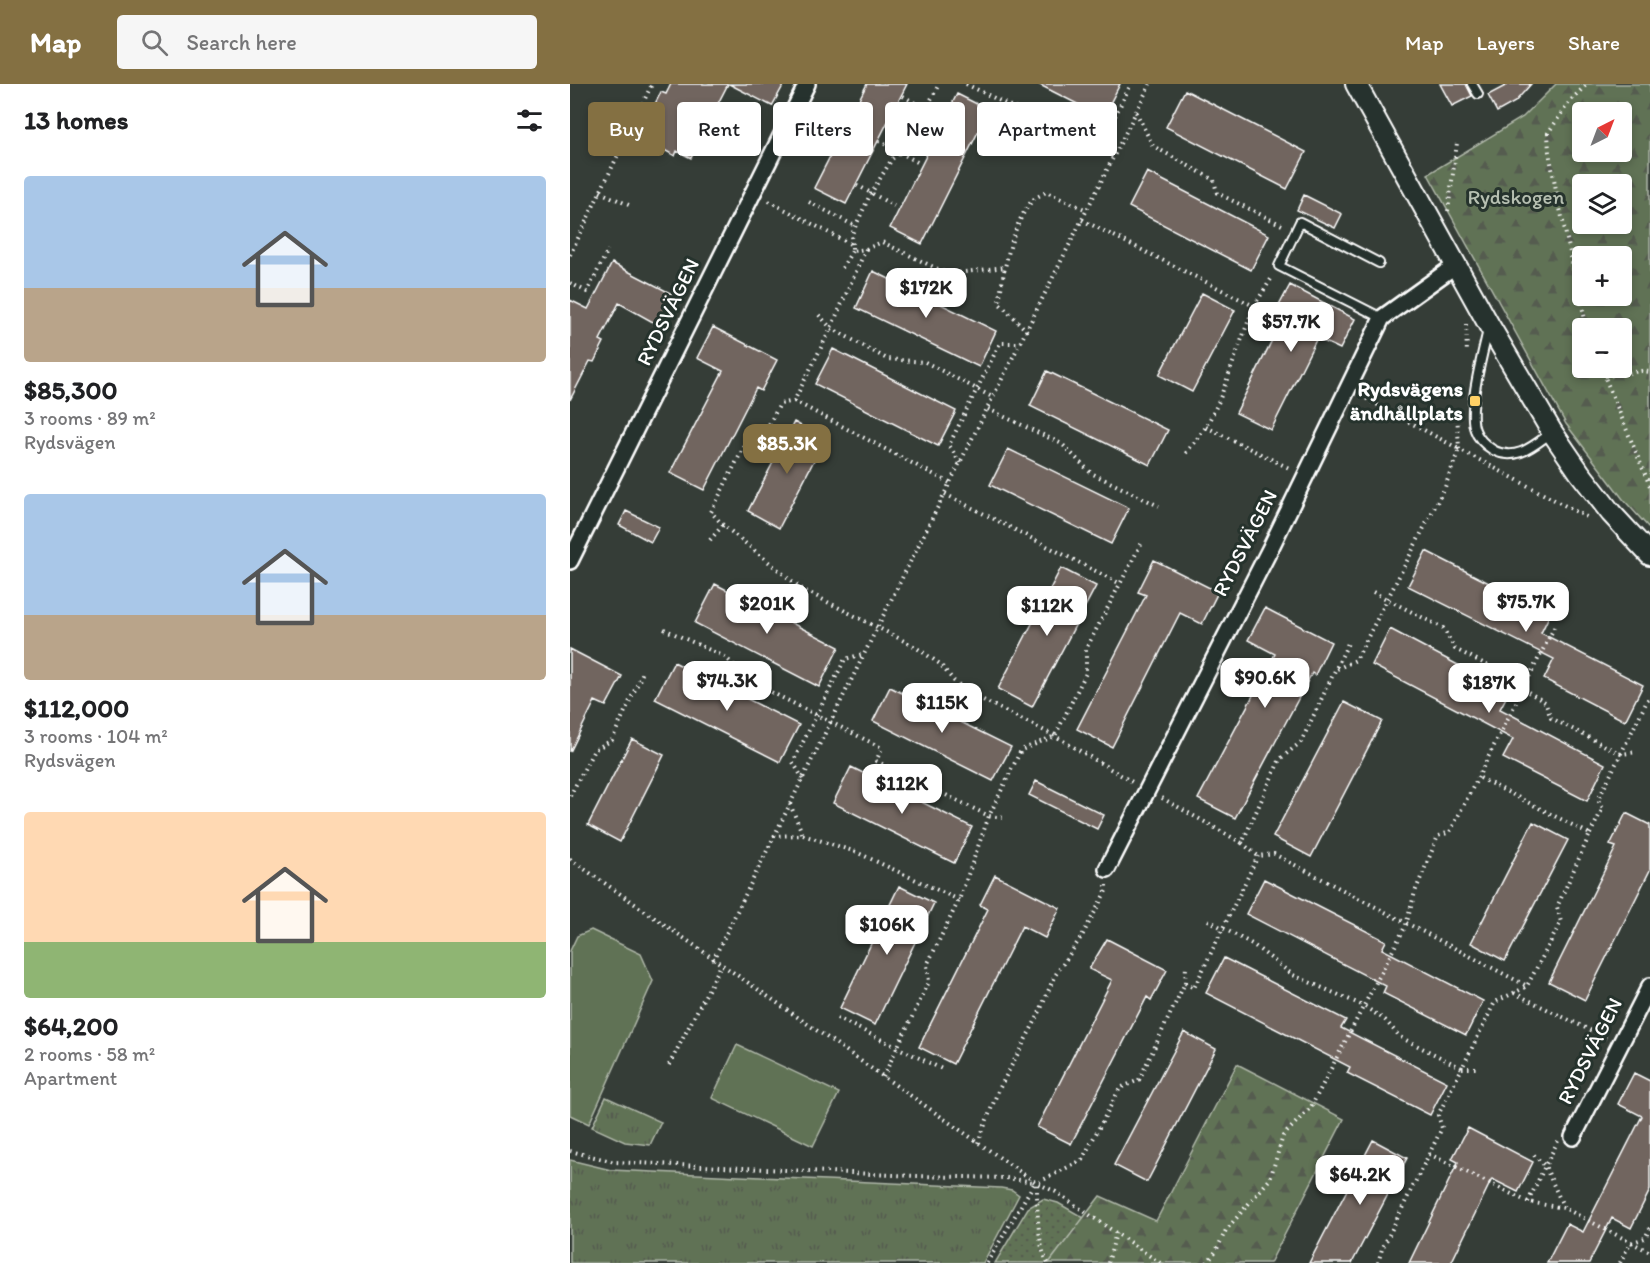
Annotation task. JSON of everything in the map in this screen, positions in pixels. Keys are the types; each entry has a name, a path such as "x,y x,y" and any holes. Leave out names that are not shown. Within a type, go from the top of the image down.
{"street":[{"name":"RYDSVÄGEN","path":"570,561 807,84"},
{"path":"1356,84 1489,325 1552,432 1611,513 1650,555"},
{"name":"RYDSVÄGEN","path":"1107,869 1382,318 1456,265"},
{"name":"RYDSVÄGEN","path":"1573,1137 1650,986"}],"lane":[{"path":"1472,84 1478,94"},
{"path":"1379,263 1300,222 1279,266 1382,318"},
{"path":"1489,325 1472,420 1478,438 1504,455 1525,452 1552,432"}],"path":[{"path":"570,255 650,86 642,84"},
{"path":"930,102 939,84"},
{"path":"966,84 1113,157"},
{"path":"1117,112 1131,84"},
{"path":"713,960 1150,84"},
{"path":"1585,318 1557,195 1548,133 1570,101 1587,84"},
{"path":"903,96 913,102"},
{"path":"1136,112 1153,146 1214,180 1217,193 1295,232"},
{"path":"879,141 885,145"},
{"path":"1447,220 1457,143"},
{"path":"842,268 852,251 851,236 870,193 896,156"},
{"path":"905,156 920,163"},
{"path":"857,185 894,206"},
{"path":"600,192 631,206"},
{"path":"753,192 852,245"},
{"path":"1027,331 999,303 1005,267 1020,220 1034,200 1046,192 1087,210"},
{"path":"809,202 855,226"},
{"path":"1082,220 1254,306"},
{"path":"852,251 866,249 882,242 948,274 1005,267"},
{"path":"794,401 831,328 866,249"},
{"path":"570,283 587,292 608,250"},
{"path":"1186,453 1206,427 1219,401 1254,306 1279,266"},
{"path":"819,315 831,328 887,358 925,362 994,398"},
{"path":"960,463 949,445 1000,344 1021,342"},
{"path":"1632,372 1650,372"},
{"path":"1606,378 1650,486"},
{"path":"1347,389 1600,524"},
{"path":"950,483 794,401 780,404 767,428 748,439 711,512 723,525 802,589 914,646 940,664 954,681 971,694 1055,736 1242,843 1258,856 1274,854 1527,986"},
{"path":"988,409 1062,444 1091,473 1160,506"},
{"path":"1335,670 1356,660 1445,487 1459,449 1457,412"},
{"path":"1206,427 1305,476"},
{"path":"945,494 1119,583"},
{"path":"710,540 723,525"},
{"path":"883,1077 929,982 927,965 959,900 988,816 1021,750 1055,736 1086,673 1086,649 1140,544"},
{"path":"1373,592 1443,628 1455,649 1525,684"},
{"path":"1207,1263 1216,1251 1226,1230 1270,1179 1283,1136 1311,1107 1406,924 1415,892 1438,836 1450,832 1555,626"},
{"path":"664,629 725,657 753,683 882,748 876,761 988,816 1005,818"},
{"path":"1242,843 1280,759 1301,742 1349,641"},
{"path":"803,779 793,762 845,660 864,654"},
{"path":"570,796 594,750 612,740 643,672"},
{"path":"1523,689 1545,702 1551,718 1621,753 1637,752"},
{"path":"1378,1263 1382,1249 1442,1128 1438,1115 1495,1002 1527,986 1561,922 1557,907 1603,808 1598,800 1650,695"},
{"path":"1478,777 1590,834"},
{"path":"790,804 803,835"},
{"path":"773,836 803,835 856,852 959,900"},
{"path":"1185,983 1194,988 1258,856"},
{"path":"570,859 978,1143 1036,1182 1056,1192 1160,1263"},
{"path":"978,1143 998,1090 1038,1016 1054,978 1082,936 1106,891 1107,869"},
{"path":"1208,920 1252,944 1293,975 1364,1006 1385,1020 1401,1037 1462,1068 1480,1068"},
{"path":"669,1065 721,965"},
{"path":"570,1151 615,1162 1006,1178 1036,1182 1082,1160 1120,1088 1139,1080 1185,983 1186,967"},
{"path":"1514,993 1621,1045"},
{"path":"837,1018 944,1070"},
{"path":"1528,1202 1562,1132 1573,1137"},
{"path":"1532,1153 1545,1166 1564,1208"},
{"path":"1429,1154 1528,1202 1564,1208 1650,1252"},
{"path":"987,1263 1036,1182"},
{"path":"1036,1182 1040,1229 1048,1263"},
{"path":"1620,1263 1630,1243 1645,1238 1650,1228"},
{"path":"1108,1263 1116,1233"}],"green space":[{"name":"Rydskogen","path":"1556,84 1650,84 1650,529 1623,499 1566,424 1428,174 1523,117"},
{"path":"591,930 641,954 653,981 589,1124 570,1115 570,951 577,936"},
{"path":"737,1045 839,1093 813,1146 712,1098"},
{"path":"1237,1064 1344,1119 1270,1263 1049,1263 1100,1196 1156,1221"},
{"path":"606,1097 661,1122 650,1145 625,1142 592,1127"},
{"path":"570,1160 611,1170 1001,1188 1012,1190 1019,1195 983,1263 570,1263"},
{"path":"1043,1199 1058,1203 1084,1218 1049,1263 995,1263 1028,1208"}],"building":[{"path":"671,84 728,84 719,102 677,102 677,151 675,156 665,150 665,102 656,102 661,92 666,94"},
{"path":"729,84 784,84 772,106"},
{"path":"867,84 907,84 898,102 885,102 885,127 873,151 873,102 858,102"},
{"path":"1038,84 1120,84 1111,102 1073,102"},
{"path":"1440,84 1466,84 1472,96 1452,106"},
{"path":"1509,84 1531,84 1515,102 1497,112 1488,95"},
{"path":"1185,90 1306,152 1287,189 1166,127"},
{"path":"957,94 977,104 977,134 922,244 890,228 926,156 965,156 965,102 953,102"},
{"path":"830,156 870,156 846,204 814,188"},
{"path":"1147,172 1269,235 1251,270 1129,207"},
{"path":"1304,195 1342,214 1335,228 1297,210"},
{"path":"612,263 676,296 660,326 619,303 600,340 604,342 594,362 590,361 570,400 570,300 588,309"},
{"path":"873,271 996,331 979,367 856,308"},
{"path":"1290,285 1355,319 1340,349 1317,338 1271,430 1236,413 1282,320 1274,315"},
{"path":"1202,293 1235,310 1192,392 1159,375"},
{"path":"713,327 777,360 761,391 756,388 704,490 670,473 723,371 697,358"},
{"path":"833,349 956,411 938,446 815,384"},
{"path":"1047,371 1168,430 1150,465 1030,406"},
{"path":"794,422 825,439 779,528 748,511"},
{"path":"1008,449 1129,508 1111,544 990,485"},
{"path":"626,511 659,527 651,542 619,525"},
{"path":"1426,551 1550,614 1541,633 1643,685 1625,721 1544,679 1554,659 1408,586"},
{"path":"1154,560 1218,592 1202,624 1180,613 1112,747 1077,729 1146,595 1138,592"},
{"path":"1061,568 1096,586 1032,707 998,689"},
{"path":"715,584 839,647 819,687 695,623"},
{"path":"1265,608 1331,642 1315,675 1312,673 1235,818 1198,799 1275,654 1248,640"},
{"path":"1390,629 1509,692 1500,709 1605,764 1587,801 1503,758 1513,739 1372,665"},
{"path":"570,649 622,676 606,706 595,701 570,752"},
{"path":"674,662 799,725 780,762 655,699"},
{"path":"890,687 1011,747 993,781 873,721"},
{"path":"1344,702 1382,721 1311,857 1273,837"},
{"path":"632,739 664,755 620,842 588,825"},
{"path":"851,767 972,827 954,863 833,803"},
{"path":"1036,781 1104,815 1097,829 1029,795"},
{"path":"1626,813 1650,825 1650,870 1585,1000 1549,982 1616,847 1610,845"},
{"path":"1533,822 1568,840 1505,961 1471,943"},
{"path":"995,875 1060,908 1045,938 1022,926 953,1064 919,1047 988,909 980,905"},
{"path":"1264,879 1386,941 1382,949 1483,1001 1466,1035 1383,993 1386,986 1246,914"},
{"path":"899,886 934,903 875,1025 840,1008"},
{"path":"1107,939 1167,970 1151,1000 1147,997 1071,1144 1037,1127 1112,980 1089,969"},
{"path":"1224,958 1346,1020 1341,1028 1447,1082 1430,1115 1347,1073 1350,1067 1206,993"},
{"path":"1184,1032 1216,1049 1147,1182 1114,1165"},
{"path":"1634,1073 1650,1081 1650,1190 1631,1228 1612,1218 1589,1263 1547,1263 1567,1224 1583,1232 1642,1116 1618,1104"},
{"path":"1468,1128 1533,1162 1518,1192 1492,1179 1451,1263 1409,1263 1458,1162 1452,1159"},
{"path":"1373,1140 1407,1158 1352,1263 1309,1263"}],"place":[{"name":"Rydsvägens ändhållplats","path":"1475,401"}]}
